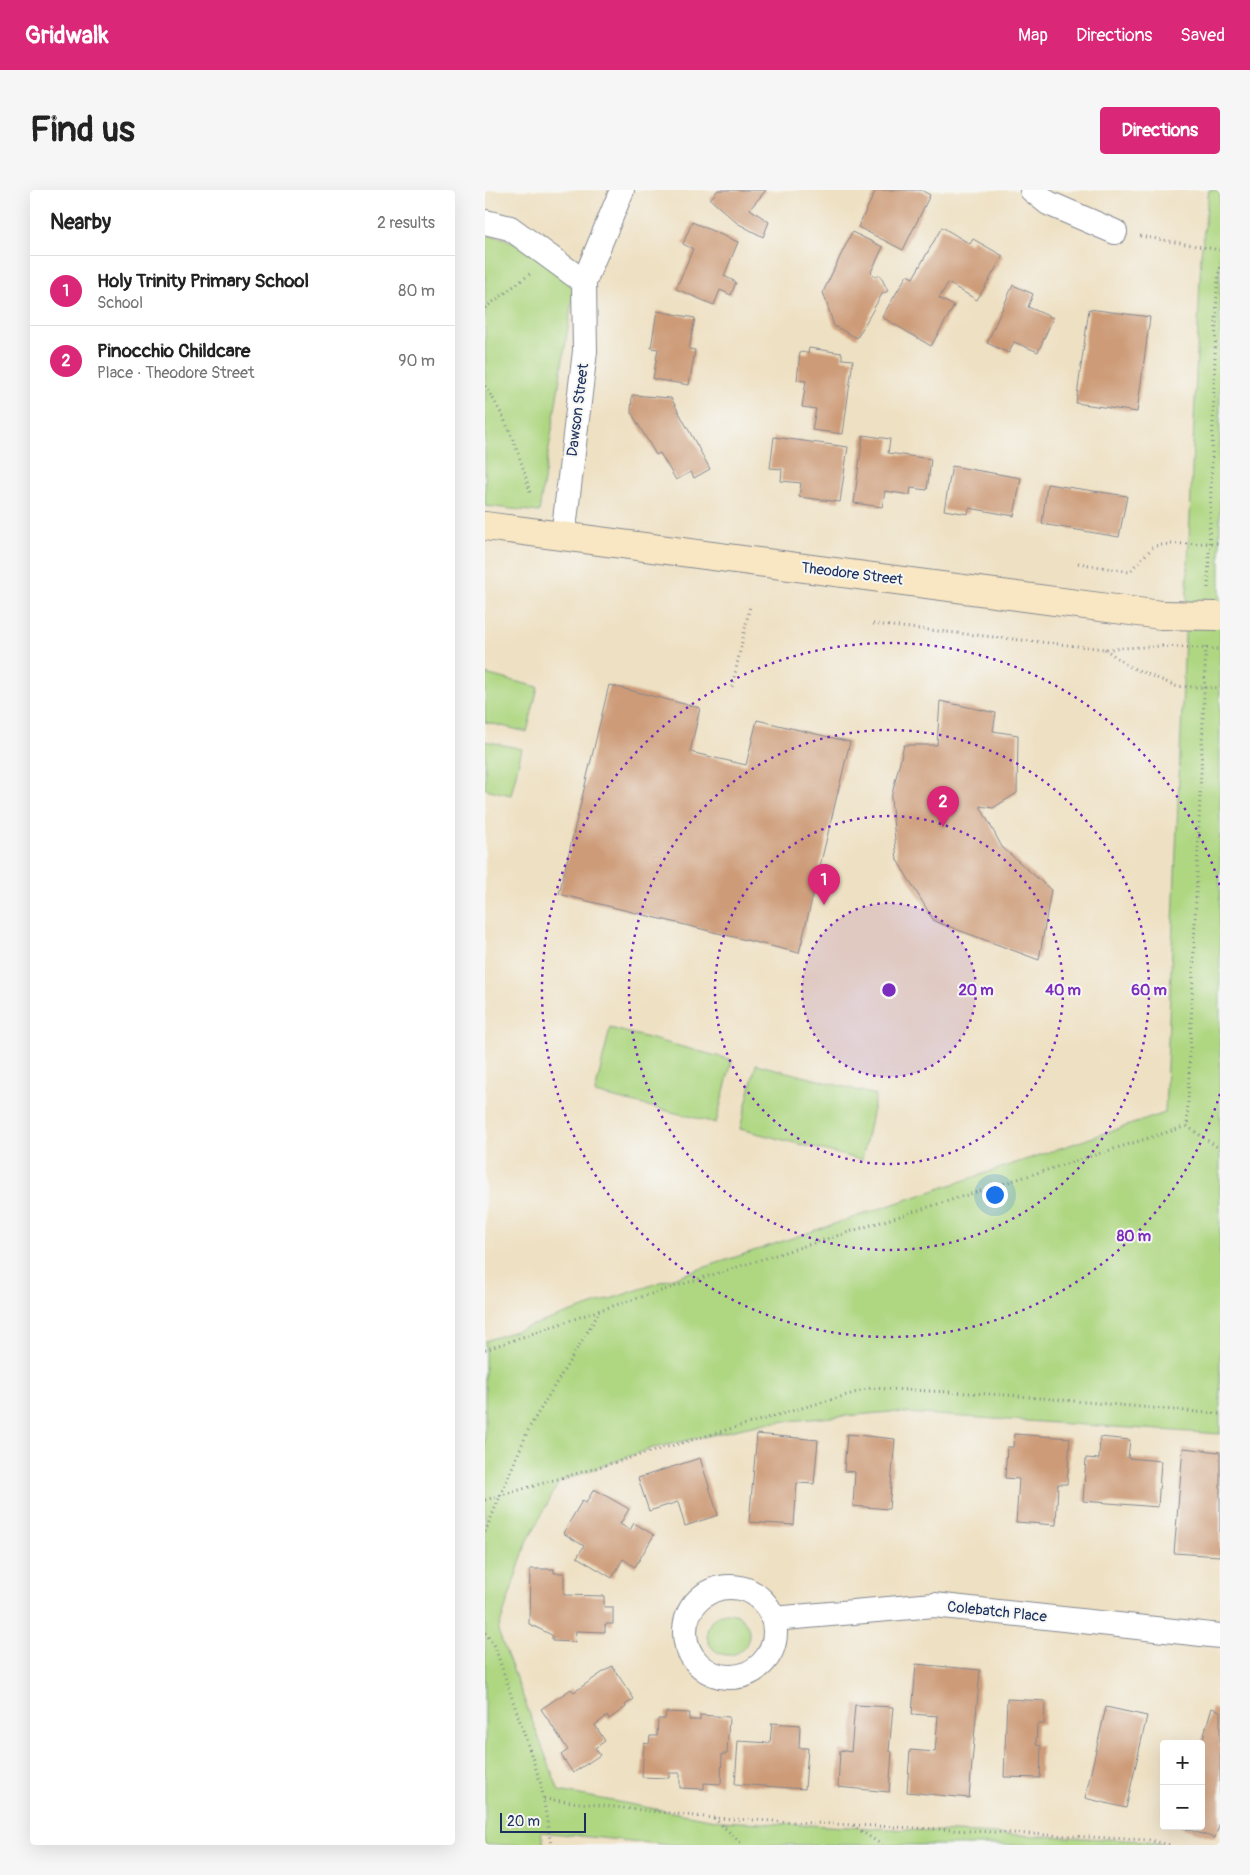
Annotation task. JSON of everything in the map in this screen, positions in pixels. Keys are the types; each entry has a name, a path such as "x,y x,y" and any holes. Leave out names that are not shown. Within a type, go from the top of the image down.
{"main road":[{"name":"Theodore Street","path":"485,526 1161,615 1218,616"}],"street":[{"name":"Dawson Street","path":"563,537 585,351 584,282 622,190"},
{"path":"1032,190 1047,203 1115,232"},
{"path":"485,222 510,228 584,282"},
{"name":"Colebatch Place","path":"773,1618 934,1605 1220,1636"}],"path":[{"path":"1115,232 1220,250"},
{"path":"1208,589 1217,289 1220,264"},
{"path":"485,308 532,272"},
{"path":"485,386 495,400 524,468 530,493"},
{"path":"1078,563 1129,572 1154,546 1220,543"},
{"path":"732,688 750,606"},
{"path":"873,624 1105,649 1162,646 1218,649"},
{"path":"1105,649 1128,666 1176,686 1220,688"},
{"path":"1187,1126 1206,650"},
{"path":"1187,1126 1220,1148"},
{"path":"485,1350 600,1310 1187,1126"},
{"path":"485,1532 529,1428 600,1310"},
{"path":"485,1500 871,1388 1007,1395 1220,1414"},
{"path":"485,1633 494,1644 541,1784 551,1845"},
{"path":"544,1799 713,1818 1149,1840 1169,1845"},
{"path":"713,1818 743,1845"},
{"path":"852,1825 882,1845"}],"green space":[{"path":"1209,190 1220,190 1220,1434 890,1412 766,1423 649,1449 559,1482 526,1544 498,1631 559,1791 720,1821 1148,1841 1164,1845 670,1845 541,1832 544,1845 485,1845 485,1341 1165,1113 1201,255"},
{"path":"485,235 503,238 577,270 539,512 485,506"},
{"path":"485,674 538,687 527,732 485,722"},
{"path":"485,741 522,749 511,795 485,789"},
{"path":"610,1028 732,1060 716,1123 595,1093"},
{"path":"756,1064 876,1095 862,1160 740,1129"},
{"path":"724,1613 732,1613 743,1619 749,1634 743,1649 732,1655 724,1655 713,1649 707,1638 707,1630 713,1619"}],"building":[{"path":"718,190 766,190 750,209 769,222 763,237 737,223 710,199"},
{"path":"876,190 921,190 930,195 903,250 858,227"},
{"path":"692,222 738,242 724,276 736,282 731,295 720,290 714,305 676,289 693,249 683,244"},
{"path":"942,227 970,244 973,239 1003,256 977,300 948,283 939,298 954,306 931,346 882,317 907,275 913,278"},
{"path":"852,232 883,247 871,272 876,277 880,275 888,291 882,294 857,338 834,326 823,292"},
{"path":"1013,285 1033,294 1028,307 1053,318 1038,352 1014,342 1009,353 987,343"},
{"path":"1089,309 1150,317 1137,412 1076,403"},
{"path":"657,311 695,318 689,349 695,350 689,385 653,379 658,349 651,348"},
{"path":"809,348 842,353 842,359 853,360 843,434 812,430 816,409 802,407 806,381 797,380 800,352 808,353"},
{"path":"632,395 671,398 710,469 694,478 691,472 676,480 660,453 656,455 631,412"},
{"path":"863,435 890,439 888,453 931,459 927,490 911,488 910,495 885,491 882,507 854,503"},
{"path":"774,437 848,447 840,502 799,497 801,483 781,481 782,469 770,468"},
{"path":"952,466 1021,478 1014,516 969,508 968,514 944,510"},
{"path":"1047,484 1127,496 1119,537 1042,524"},
{"path":"609,685 700,708 690,752 746,765 757,720 850,742 799,953 559,894"},
{"path":"940,701 996,713 993,731 1018,735 1017,793 993,808 980,806 1002,847 1051,890 1039,960 934,921 897,860 891,798 904,745 937,745"},
{"path":"757,1434 818,1440 814,1484 797,1483 794,1525 749,1522"},
{"path":"847,1434 895,1439 889,1509 853,1506 855,1472 844,1471"},
{"path":"1014,1434 1070,1438 1067,1484 1058,1484 1056,1525 1016,1522 1019,1479 1005,1478 1007,1447 1013,1447"},
{"path":"1100,1437 1130,1440 1128,1458 1161,1461 1158,1507 1083,1501 1086,1458 1099,1459"},
{"path":"1183,1448 1220,1452 1220,1556 1174,1553"},
{"path":"700,1458 718,1515 685,1526 678,1502 649,1511 638,1478"},
{"path":"594,1489 629,1509 620,1524 630,1530 634,1523 654,1535 635,1567 623,1559 612,1578 577,1557 584,1546 563,1533 582,1501 586,1503"},
{"path":"530,1569 554,1569 554,1573 564,1573 564,1595 604,1596 604,1607 613,1607 613,1624 605,1624 605,1632 576,1631 575,1642 552,1641 552,1635 529,1624"},
{"path":"916,1664 980,1670 969,1798 907,1792 910,1750 935,1752 938,1716 912,1714"},
{"path":"612,1666 634,1699 609,1719 607,1716 595,1725 605,1741 595,1748 600,1755 573,1773 561,1755 568,1750 541,1709 571,1689 574,1692"},
{"path":"1007,1699 1045,1701 1044,1724 1037,1724 1036,1745 1041,1746 1040,1778 1004,1777"},
{"path":"855,1705 893,1707 889,1751 892,1752 889,1792 838,1787 840,1750 851,1752"},
{"path":"1106,1707 1147,1716 1126,1808 1085,1798"},
{"path":"1212,1708 1220,1711 1220,1822 1215,1838 1190,1830 1205,1830 1205,1740 1202,1740"},
{"path":"666,1712 690,1713 689,1720 700,1720 700,1715 729,1717 727,1754 722,1754 721,1784 704,1783 704,1789 680,1788 680,1773 669,1773 669,1778 642,1777 644,1743 649,1744 650,1736 657,1736 658,1719 665,1719"},
{"path":"772,1723 800,1725 799,1748 808,1748 805,1789 735,1784 738,1741 770,1743"}],"place":[{"name":"Pinocchio Childcare","path":"943,827"},
{"name":"Holy Trinity Primary School","path":"824,905"}]}
